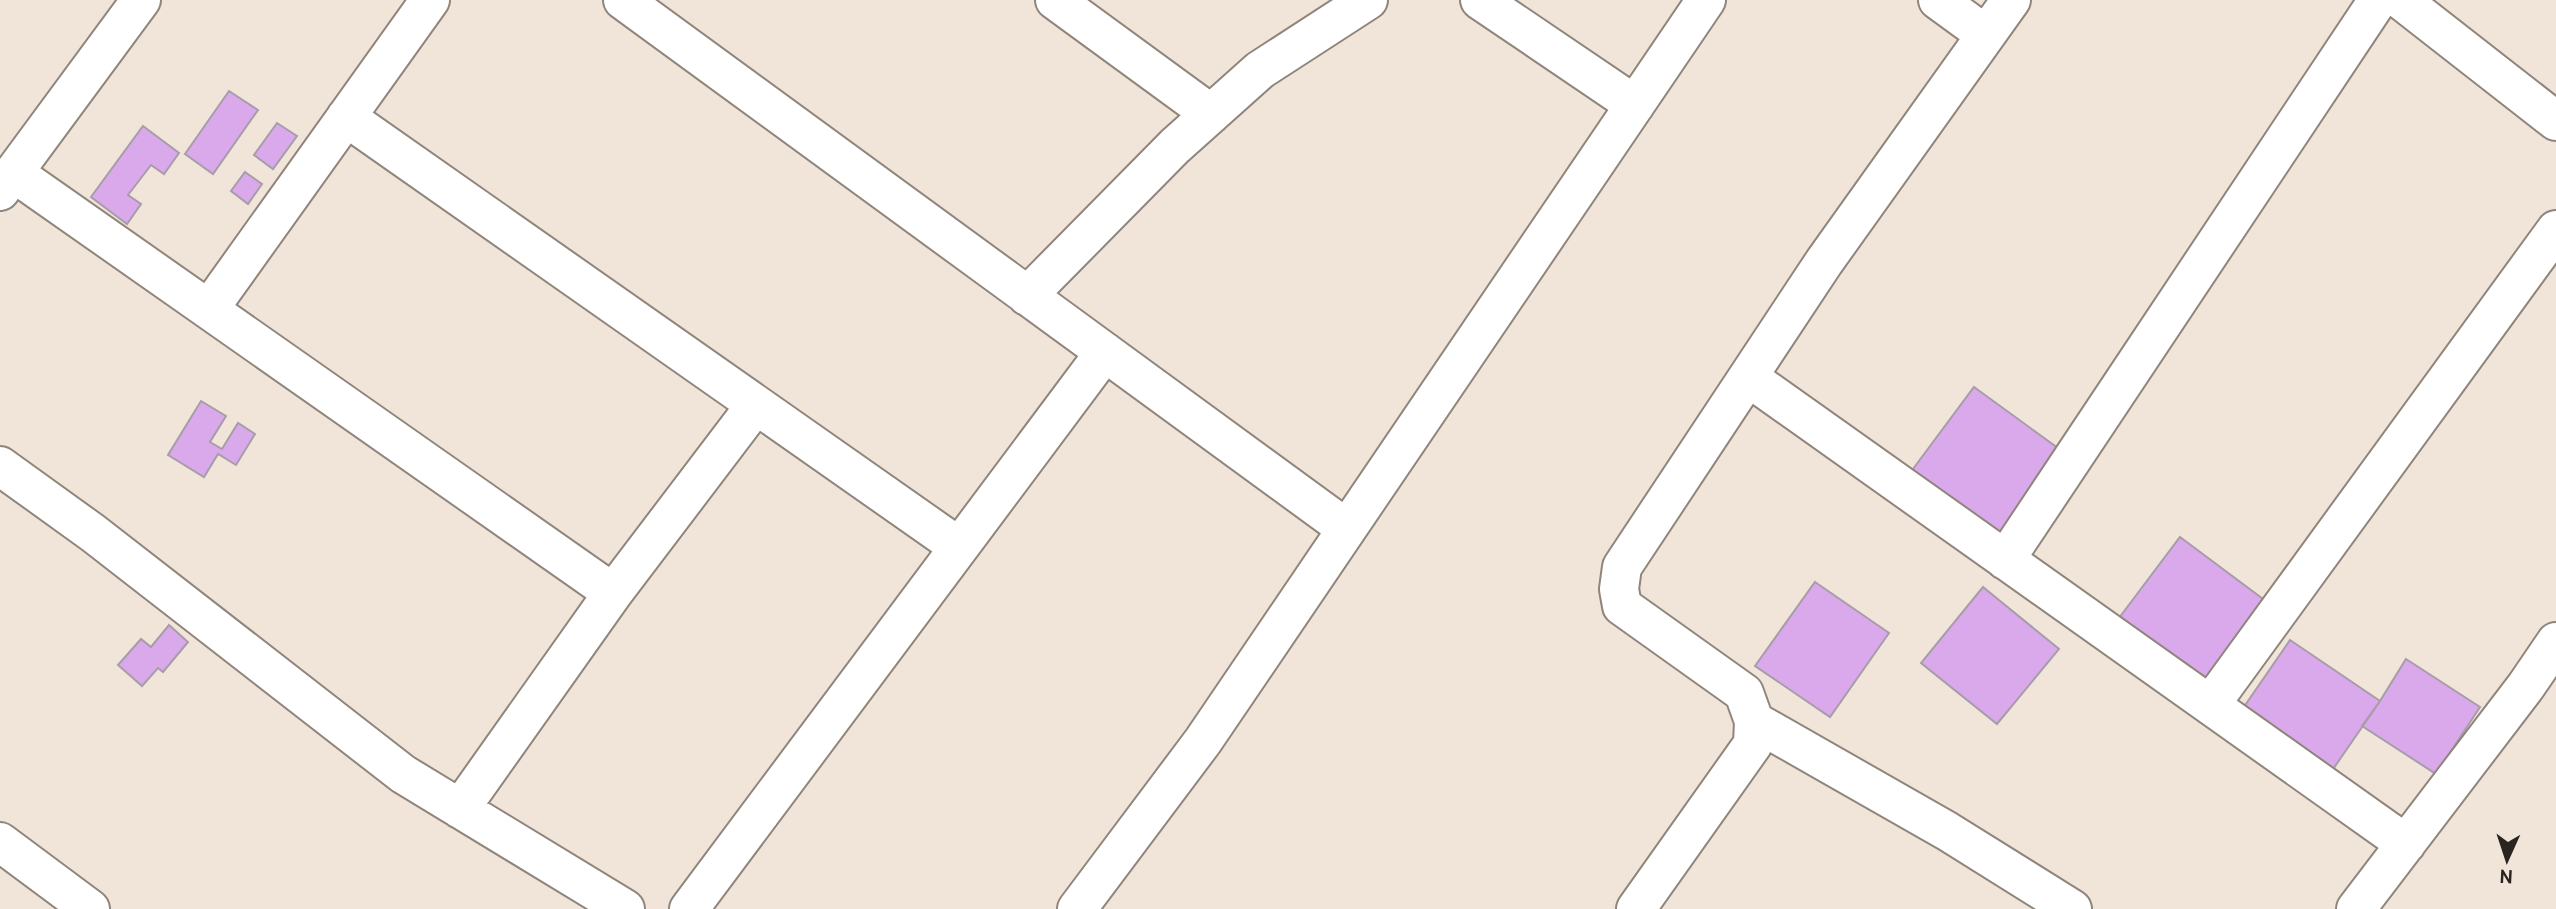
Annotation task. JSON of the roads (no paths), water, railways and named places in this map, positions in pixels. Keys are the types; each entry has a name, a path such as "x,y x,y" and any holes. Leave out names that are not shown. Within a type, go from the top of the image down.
{"street":[{"path":"141,0 7,182 209,309 613,593"},
{"path":"209,309 430,0"},
{"path":"623,0 1347,529"},
{"path":"1055,0 1211,114"},
{"path":"1027,296 1175,146 1260,70 1368,0"},
{"path":"1480,0 1635,105"},
{"path":"1077,909 1203,741 1706,0"},
{"path":"1938,0 1986,35"},
{"path":"1636,909 1753,744 1754,721 1744,692 1622,606 1619,589 1622,567 1824,262 2011,0"},
{"path":"2006,560 2378,0"},
{"path":"2401,0 2556,121"},
{"path":"346,117 959,547"},
{"path":"2210,705 2556,230"},
{"path":"689,909 1105,352"},
{"path":"1748,377 2406,844"},
{"path":"460,809 613,593 755,406"},
{"path":"0,466 93,533 403,774 625,909"},
{"path":"2356,909 2526,686 2556,642"},
{"path":"1754,721 1947,831 2072,909"},
{"path":"0,842 90,909"}]}
